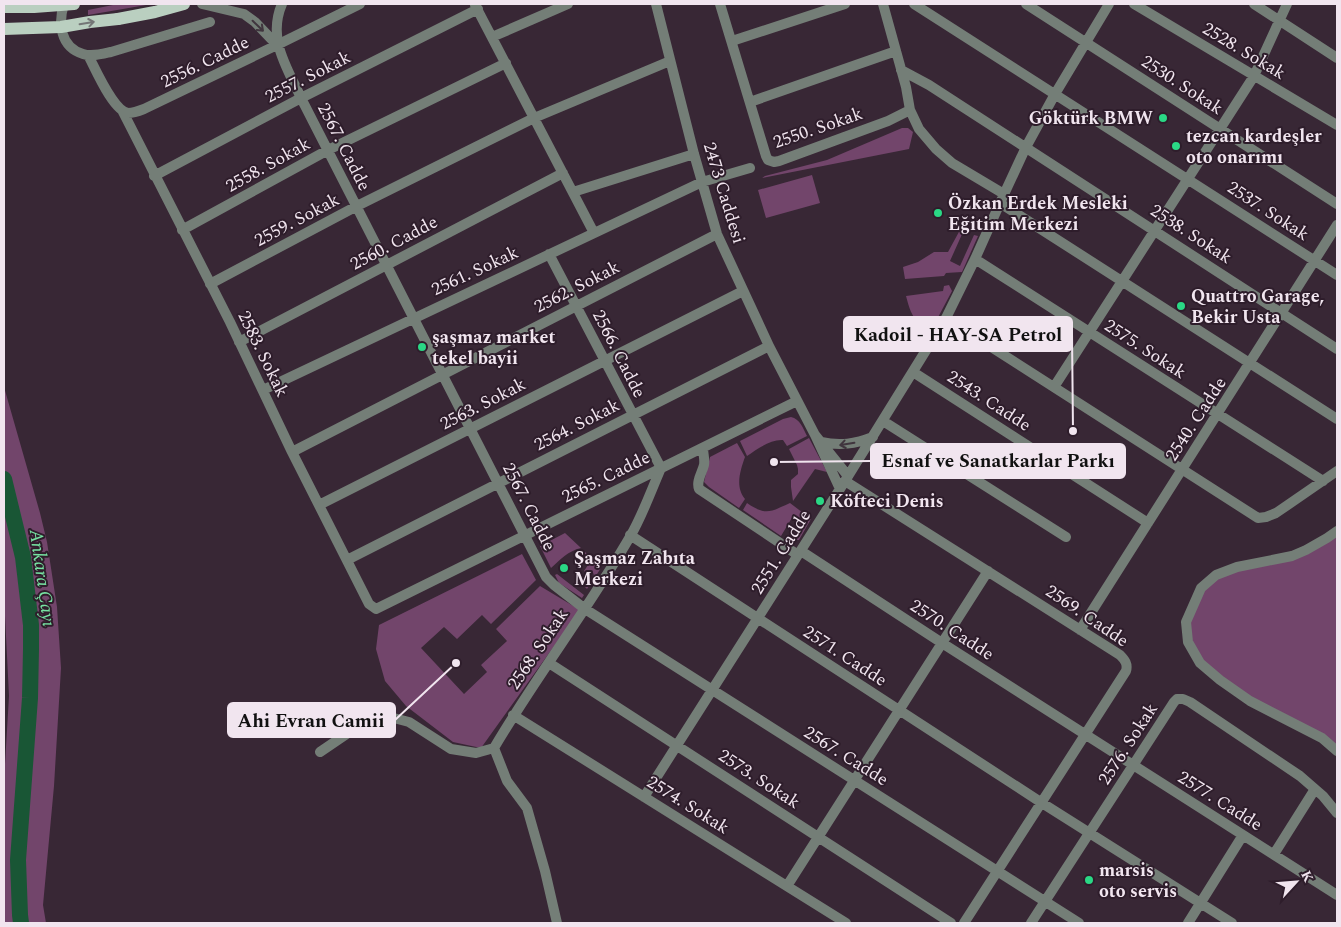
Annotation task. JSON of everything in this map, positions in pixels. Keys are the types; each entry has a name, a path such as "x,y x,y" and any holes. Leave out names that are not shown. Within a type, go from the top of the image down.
{"main road":[{"path":"4,7 74,4"},
{"path":"4,29 61,27 118,19 184,4"}],"street":[{"path":"64,4 60,23 65,41 73,49 88,55 111,52 210,22"},
{"path":"202,4 244,14 277,45"},
{"path":"277,45 276,28 278,12 282,4"},
{"name":"2556. Cadde","path":"122,110 128,113 144,109 360,4"},
{"path":"492,37 568,4"},
{"name":"2473 Caddesi","path":"656,4 716,234 769,346 818,438"},
{"name":"2550. Sokak","path":"720,4 768,160 779,161 888,121 910,110"},
{"path":"732,41 844,4"},
{"path":"883,4 908,94 910,110 919,129 936,150 1122,281 1337,419"},
{"name":"2537. Sokak","path":"914,4 1337,275"},
{"name":"2530. Sokak","path":"1026,4 1337,204"},
{"path":"1038,4 1042,14"},
{"name":"2551. Cadde","path":"644,797 845,482 946,318 975,260 1026,147 1055,94 1109,4"},
{"name":"2528. Sokak","path":"1134,4 1337,125"},
{"path":"1254,4 1337,58"},
{"path":"1054,387 1254,76 1287,4"},
{"name":"2557. Sokak","path":"154,176 476,7 594,233"},
{"name":"2567. Cadde","path":"277,45 301,98 546,576 554,585 585,609 1079,923"},
{"path":"750,102 896,51"},
{"path":"88,55 108,93 122,110"},
{"name":"2559. Sokak","path":"210,284 357,206 534,118 670,61"},
{"name":"2558. Sokak","path":"182,230 328,150 506,63"},
{"name":"2538. Sokak","path":"901,70 929,85 1337,348"},
{"name":"2583. Sokak","path":"122,110 369,604 376,609"},
{"path":"573,192 694,154"},
{"name":"2561. Sokak","path":"263,390 702,182 750,168"},
{"name":"2560. Cadde","path":"239,342 563,173"},
{"name":"2540. Cadde","path":"1080,630 1337,225"},
{"name":"2562. Sokak","path":"292,452 716,234"},
{"name":"2566. Cadde","path":"549,254 661,468"},
{"name":"2575. Sokak","path":"975,260 1323,481"},
{"name":"2563. Sokak","path":"319,505 743,291"},
{"path":"946,318 1258,518 1276,513 1337,472"},
{"name":"2564. Sokak","path":"347,560 769,346"},
{"name":"2543. Cadde","path":"913,372 1148,523"},
{"name":"2565. Cadde","path":"376,609 797,401"},
{"path":"883,421 1066,537"},
{"path":"818,438 839,445 873,437"},
{"path":"818,438 845,482"},
{"path":"818,438 845,482"},
{"name":"2570. Cadde","path":"703,448 704,461 698,482 699,489 1086,735"},
{"name":"2568. Sokak","path":"494,748 585,609 630,535 661,468"},
{"name":"2569. Cadde","path":"845,482 1120,655 1125,660 1127,667 1086,735 964,923"},
{"path":"1337,531 1292,556 1237,567 1216,575 1201,588 1186,622 1188,642 1200,663 1250,701 1322,738 1337,752"},
{"name":"2571. Cadde","path":"630,535 1042,803 1232,923"},
{"path":"787,886 988,571"},
{"name":"2573. Sokak","path":"549,663 951,923"},
{"name":"2576. Sokak","path":"1032,923 1177,699 1190,702 1300,776 1337,813"},
{"name":"2574. Sokak","path":"514,715 846,923"},
{"path":"320,752 370,718 386,716 409,722 451,748 476,753 494,748 507,782 526,808 545,871 557,923"},
{"name":"2577. Cadde","path":"1086,735 1337,895"},
{"path":"1274,854 1315,789"},
{"path":"1188,923 1243,835"}],"shaded area":[{"path":"118,4 152,4 88,15 88,10"},
{"path":"902,128 908,128 913,132 909,149 762,178 827,160"},
{"path":"812,175 820,203 766,218 758,190"},
{"path":"960,230 963,232 950,261 960,266 974,235 978,236 962,272 946,273 944,276 905,279 903,267 918,262 934,252 948,252"},
{"path":"949,285 952,291 935,323 921,324 909,308 906,296 943,291 944,286"},
{"path":"4,387 47,542 57,607 61,668 54,786 43,905 46,923 4,923 4,781 9,696 4,596"},
{"path":"791,417 799,422 807,436 787,446 783,440 774,441 747,456 740,441 783,419"},
{"path":"809,438 827,472 815,469 793,501 791,480 798,474 798,469 789,449"},
{"path":"737,443 745,457 739,484 745,499 739,508 704,482 710,457"},
{"path":"747,503 759,510 768,511 778,509 790,503 811,519 799,540 792,537 801,521 793,516 781,536 743,510"},
{"path":"1337,531 1337,751 1250,701 1200,663 1186,622 1201,588 1216,575 1271,561"},
{"path":"565,533 581,548 568,553 551,568 540,546"},
{"path":"585,552 601,568 587,589 585,587 594,574 590,571 588,574 584,571 588,565 580,559"},
{"path":"522,554 536,580 491,624 482,615 457,639 444,627 421,648 464,694 487,672 481,665 507,641 496,629 540,586 580,610 481,748 453,742 406,706 385,681 376,649 379,625"},
{"path":"557,574 584,595 582,598 559,583 555,575"}],"waterway":[{"name":"Ankara Çayı","path":"4,479 23,557 31,625 30,698 18,860 21,923"}],"place":[{"name":"Göktürk BMW","path":"1163,118"},
{"name":"tezcan kardeşler oto onarımı","path":"1176,146"},
{"name":"Özkan Erdek Mesleki Eğitim Merkezi","path":"938,213"},
{"name":"Quattro Garage, Bekir Usta","path":"1181,306"},
{"name":"şaşmaz market tekel bayii","path":"422,347"},
{"name":"Kadoil - HAY-SA Petrol","path":"1073,431"},
{"name":"Esnaf ve Sanatkarlar Parkı","path":"774,462"},
{"name":"Köfteci Denis","path":"820,501"},
{"name":"Şaşmaz Zabıta Merkezi","path":"564,568"},
{"name":"Ahi Evran Camii","path":"456,663"},
{"name":"marsis oto servis","path":"1089,880"}]}
